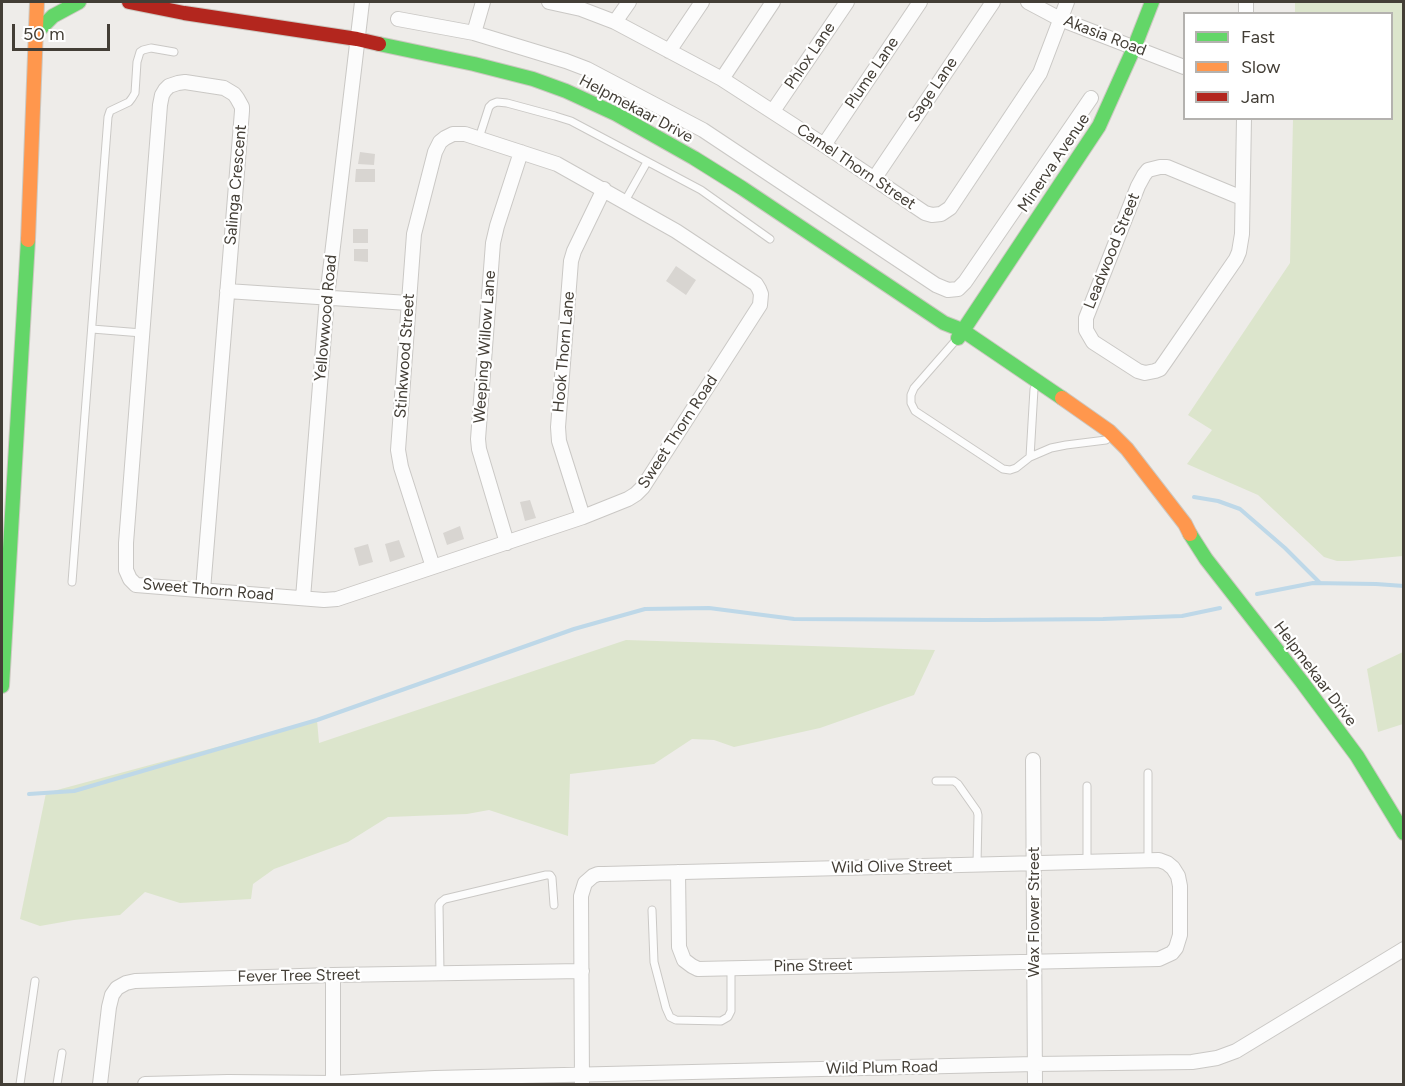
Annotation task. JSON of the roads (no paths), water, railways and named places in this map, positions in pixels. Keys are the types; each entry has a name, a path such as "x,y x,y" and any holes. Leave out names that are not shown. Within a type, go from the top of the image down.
{"street":[{"path":"2,686 28,234 38,2"},
{"path":"36,33 53,16 79,2"},
{"name":"Helpmekaar Drive","path":"129,2 184,13 357,39 474,64 566,91 616,114 742,188 960,334 1090,428 1106,440 1180,529 1193,540"},
{"name":"Yellowwood Road","path":"303,598 327,297 362,2"},
{"path":"474,33 483,2"},
{"name":"Camel Thorn Street","path":"554,2 615,22 722,79 925,213 937,215 946,212 958,198 1040,72 1067,2"},
{"path":"615,22 629,2"},
{"path":"669,51 702,2"},
{"path":"722,79 773,2"},
{"name":"Phlox Lane","path":"773,111 847,2"},
{"name":"Plume Lane","path":"824,145 920,2"},
{"name":"Sage Lane","path":"874,179 993,2"},
{"name":"Akasia Road","path":"1028,2 1060,19 1183,66"},
{"name":"Minerva Avenue","path":"960,334 1099,126 1152,2"},
{"path":"399,19 474,33 587,69 704,130 936,285 953,291 965,282 1091,98"},
{"name":"Salinga Crescent","path":"126,543 162,95 169,86 185,82 224,88 234,94 242,107 203,590"},
{"name":"Leadwood Street","path":"1242,198 1167,167 1148,170 1138,186 1086,318 1086,330 1093,342 1138,371 1151,373 1160,369 1224,276 1239,252 1242,234 1244,120"},
{"name":"Sweet Thorn Road","path":"126,543 126,570 136,585 331,600 583,517 628,499 643,487 760,305 761,294 756,284 676,231 557,164 458,133 448,135 440,142"},
{"name":"Stinkwood Street","path":"433,567 398,456 415,229 435,152 440,142"},
{"name":"Weeping Willow Lane","path":"507,543 479,449 478,435 493,243 496,226 521,152"},
{"name":"Hook Thorn Lane","path":"583,517 562,450 558,427 571,261 604,189"},
{"path":"227,291 408,303"},
{"name":"Helpmekaar Drive","path":"960,334 1070,403 1108,431 1127,449 1185,524 1206,559 1357,756 1404,833"},
{"name":"Wax Flower Street","path":"1033,760 1035,1084"},
{"name":"Wild Olive Street","path":"582,1080 581,896 582,888 593,876 1148,860 1159,860 1173,868 1180,886 1180,935 1172,953 1159,959 1034,962"},
{"name":"Pine Street","path":"678,872 679,947 684,960 698,969 1034,962"},
{"name":"Wild Plum Road","path":"145,1084 582,1080 1035,1064 1192,1062 1217,1058 1236,1051 1404,949"},
{"name":"Fever Tree Street","path":"100,1084 110,1001 117,988 126,983 147,980 333,975 582,971"},
{"path":"333,975 333,1084"}],"lane":[{"path":"72,582 108,114 114,108 129,102 135,93 140,52 151,48 174,52"},
{"path":"479,138 489,107 495,103 502,102 548,113 571,122 707,194 770,239"},
{"path":"625,201 647,162"},
{"path":"92,329 142,333"},
{"path":"960,334 915,388 911,395 911,403 915,411 1003,469 1017,468 1030,456 1051,448 1106,440"},
{"path":"1030,456 1034,389"},
{"path":"1148,773 1148,860"},
{"path":"936,781 954,781 977,811 977,864"},
{"path":"1087,786 1087,862"},
{"path":"440,973 439,905 445,899 550,875 554,905"},
{"path":"652,910 654,962 670,1017 676,1020 721,1021 728,1017 731,1011 731,968"},
{"path":"22,1084 35,981"},
{"path":"57,1084 62,1053"}],"waterway":[{"path":"1194,497 1218,501 1240,509 1285,548 1320,583"},
{"path":"1257,594 1313,583 1404,586"},
{"path":"29,794 74,791 317,720 574,629 645,609 709,608 794,619 986,620 1182,616 1220,608"}]}
